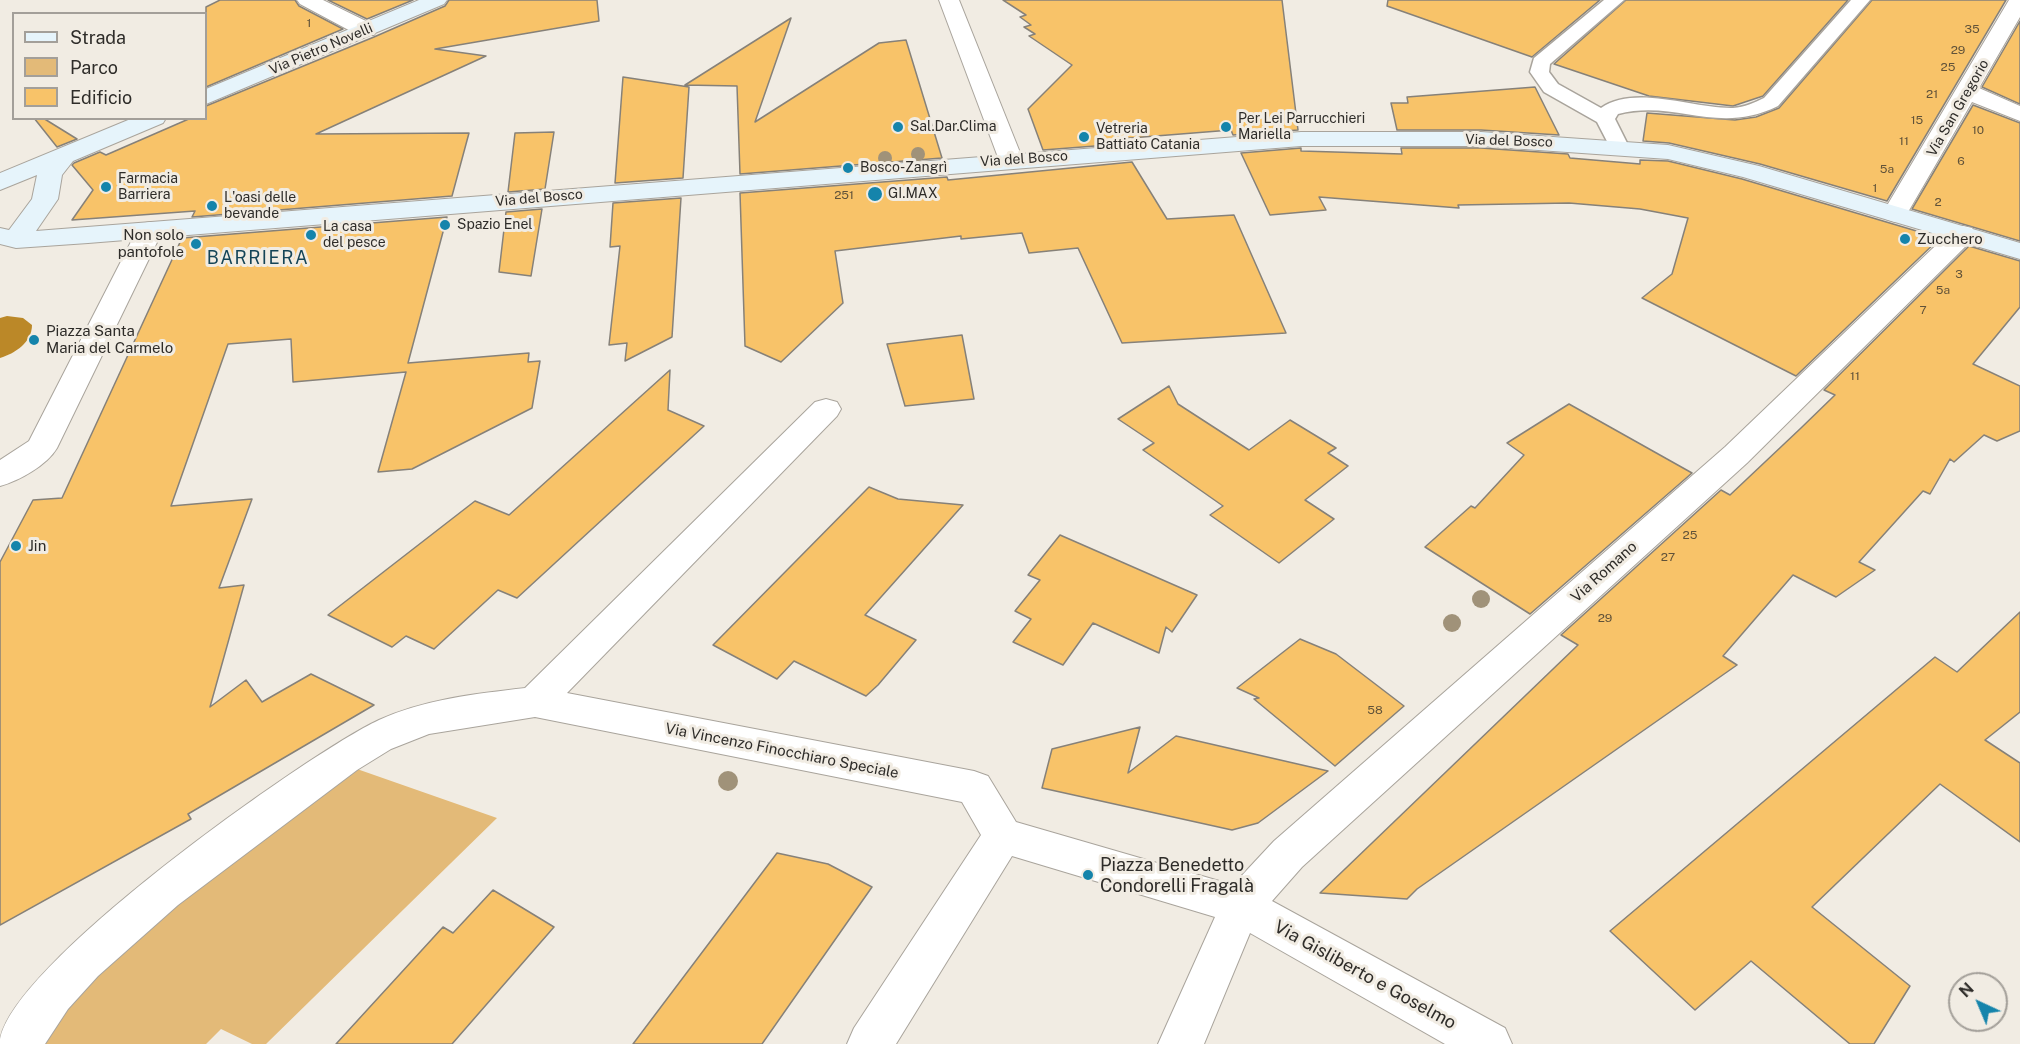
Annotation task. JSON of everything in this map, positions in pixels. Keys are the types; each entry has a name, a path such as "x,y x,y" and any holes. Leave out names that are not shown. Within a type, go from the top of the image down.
{"main road":[{"name":"Via Pietro Novelli","path":"207,97 437,0"},
{"path":"0,182 150,120"},
{"name":"Via del Bosco","path":"8,238 150,230 1011,160 1301,139 1481,139 1668,152 1750,171 2020,252"},
{"name":"Via del Bosco","path":"8,238 45,199 50,175 63,157"}],"street":[{"path":"307,0 366,30"},
{"path":"949,0 1011,160"},
{"name":"Via San Gregorio","path":"1895,214 1968,92 2019,0"},
{"path":"1968,92 2020,114"},
{"path":"0,475 41,448 150,230"},
{"name":"Via Romano","path":"1181,1044 1241,906 1288,854 1736,455 1963,234"},
{"path":"535,702 826,409"},
{"name":"Via Vincenzo Finocchiaro Speciale","path":"19,1044 56,990 96,949 176,880 342,760 379,737 414,723 461,711 535,702 974,788 1003,836"},
{"path":"870,1044 1003,836 1241,906"},
{"name":"Via Gisliberto e Goselmo","path":"1241,906 1489,1044"}],"lane":[{"path":"1615,0 1541,62 1538,68 1539,75 1550,88 1605,119 1620,147"},
{"path":"1605,119 1610,110 1624,104 1644,102 1729,114 1762,109 1771,102 1861,0"}],"green space":[{"path":"357,769 497,818 266,1044 252,1044 221,1029 206,1044 38,1044 100,968 181,893"}],"shaded area":[{"path":"7,316 23,318 32,325 31,331 22,346 0,358 0,318"}],"building":[{"path":"220,0 295,0 299,6 343,29 207,87 206,7"},
{"path":"328,0 413,0 367,19"},
{"path":"449,0 597,0 599,21 435,49 486,56 316,134 469,133 452,196 192,217 195,211 72,220 93,190 72,165 74,163 100,152 106,155 186,120 207,120 207,106 445,6"},
{"path":"1003,0 1282,0 1298,130 1233,135 1231,130 1118,139 1121,144 1043,150 1028,109 1072,65 1029,36 1035,34 1024,27 1031,25 1020,17 1026,15"},
{"path":"1388,0 1600,0 1532,57 1387,6"},
{"path":"1626,0 1848,0 1763,96 1733,106 1649,96 1554,64"},
{"path":"1872,0 2006,0 1887,201 1760,164 1669,143 1643,141 1647,113 1735,120 1756,117 1779,108"},
{"path":"791,18 755,122 879,43 906,40 942,158 740,174 737,86 685,85"},
{"path":"2020,21 2020,104 1982,87"},
{"path":"623,77 689,87 683,178 615,183"},
{"path":"1535,87 1559,135 1481,130 1397,130 1391,103 1408,103 1407,97"},
{"path":"1973,105 2020,123 2020,241 1912,209"},
{"path":"36,120 46,120 77,139 57,147"},
{"path":"554,132 545,189 508,192 515,133"},
{"path":"1301,148 1301,151 1402,154 1401,148 1481,148 1568,154 1570,158 1640,164 1640,160 1668,161 1742,179 1940,238 1796,376 1642,298 1672,274 1688,218 1640,209 1569,203 1458,205 1459,208 1319,197 1326,210 1270,215 1241,153"},
{"path":"1132,162 1167,219 1234,215 1286,333 1122,343 1078,248 1029,253 1022,233 961,239 961,236 835,251 843,303 781,362 745,346 740,193 947,177 948,180"},
{"path":"681,198 672,337 625,361 627,343 609,345 620,246 610,247 613,203"},
{"path":"542,209 531,276 499,272 506,212"},
{"path":"447,217 408,363 529,353 528,362 540,361 532,408 412,469 378,472 406,372 293,382 291,339 228,344 171,506 252,499 219,588 244,585 210,707 246,680 262,702 311,674 374,705 188,814 191,819 0,925 0,562 33,500 62,498 182,238"},
{"path":"1969,246 2020,261 2020,307 1973,364 2020,386 2020,431 1997,441 1984,435 1954,462 1950,459 1930,494 1923,491 1859,562 1875,570 1836,597 1793,575 1723,656 1737,665 1417,889 1407,899 1320,893 1578,645 1561,635 1721,490 1730,495 1801,428 1835,395 1824,390"},
{"path":"962,335 974,399 905,406 887,344"},
{"path":"670,370 668,410 704,426 517,598 498,590 434,649 406,636 392,647 328,615 475,501 509,515"},
{"path":"1169,386 1178,404 1249,450 1290,420 1336,448 1328,453 1348,466 1305,500 1334,519 1279,563 1210,515 1223,506 1143,450 1154,443 1118,419"},
{"path":"1569,404 1692,473 1530,614 1425,547 1471,506 1475,508 1524,455 1507,443"},
{"path":"869,487 898,499 963,505 865,615 916,640 878,685 866,696 794,661 777,679 713,645"},
{"path":"1060,535 1197,595 1172,632 1166,627 1159,653 1093,623 1063,665 1013,642 1031,619 1015,611 1040,580 1028,575"},
{"path":"2020,612 2020,712 1985,740 2020,763 2020,842 1940,784 1812,907 1910,986 1874,1044 1850,1044 1751,961 1695,1010 1610,931 1935,657 1957,672"},
{"path":"1300,639 1336,654 1404,706 1335,766 1254,699 1259,698 1237,688"},
{"path":"1140,727 1128,773 1176,736 1328,771 1258,823 1232,830 1042,788 1052,749"},
{"path":"777,853 828,864 872,887 762,1044 633,1044"},
{"path":"493,890 554,927 452,1044 336,1044 443,927 453,933"}],"place":[{"name":"Sal.Dar.Clima","path":"898,127"},
{"name":"Per Lei Parrucchieri Mariella","path":"1226,127"},
{"name":"Vetreria Battiato Catania","path":"1084,137"},
{"name":"Bosco-Zangrì","path":"848,168"},
{"name":"Farmacia Barriera","path":"106,187"},
{"name":"GI.MAX","path":"875,194"},
{"name":"L'oasi delle bevande","path":"212,206"},
{"name":"Spazio Enel","path":"445,225"},
{"name":"La casa del pesce","path":"311,235"},
{"name":"Zucchero","path":"1905,239"},
{"name":"Non solo pantofole","path":"196,244"},
{"name":"Piazza Santa Maria del Carmelo","path":"34,340"},
{"name":"Jin","path":"16,546"},
{"name":"Piazza Benedetto Condorelli Fragalà","path":"1088,875"}],"district":[{"name":"BARRIERA","path":"258,258"}]}
